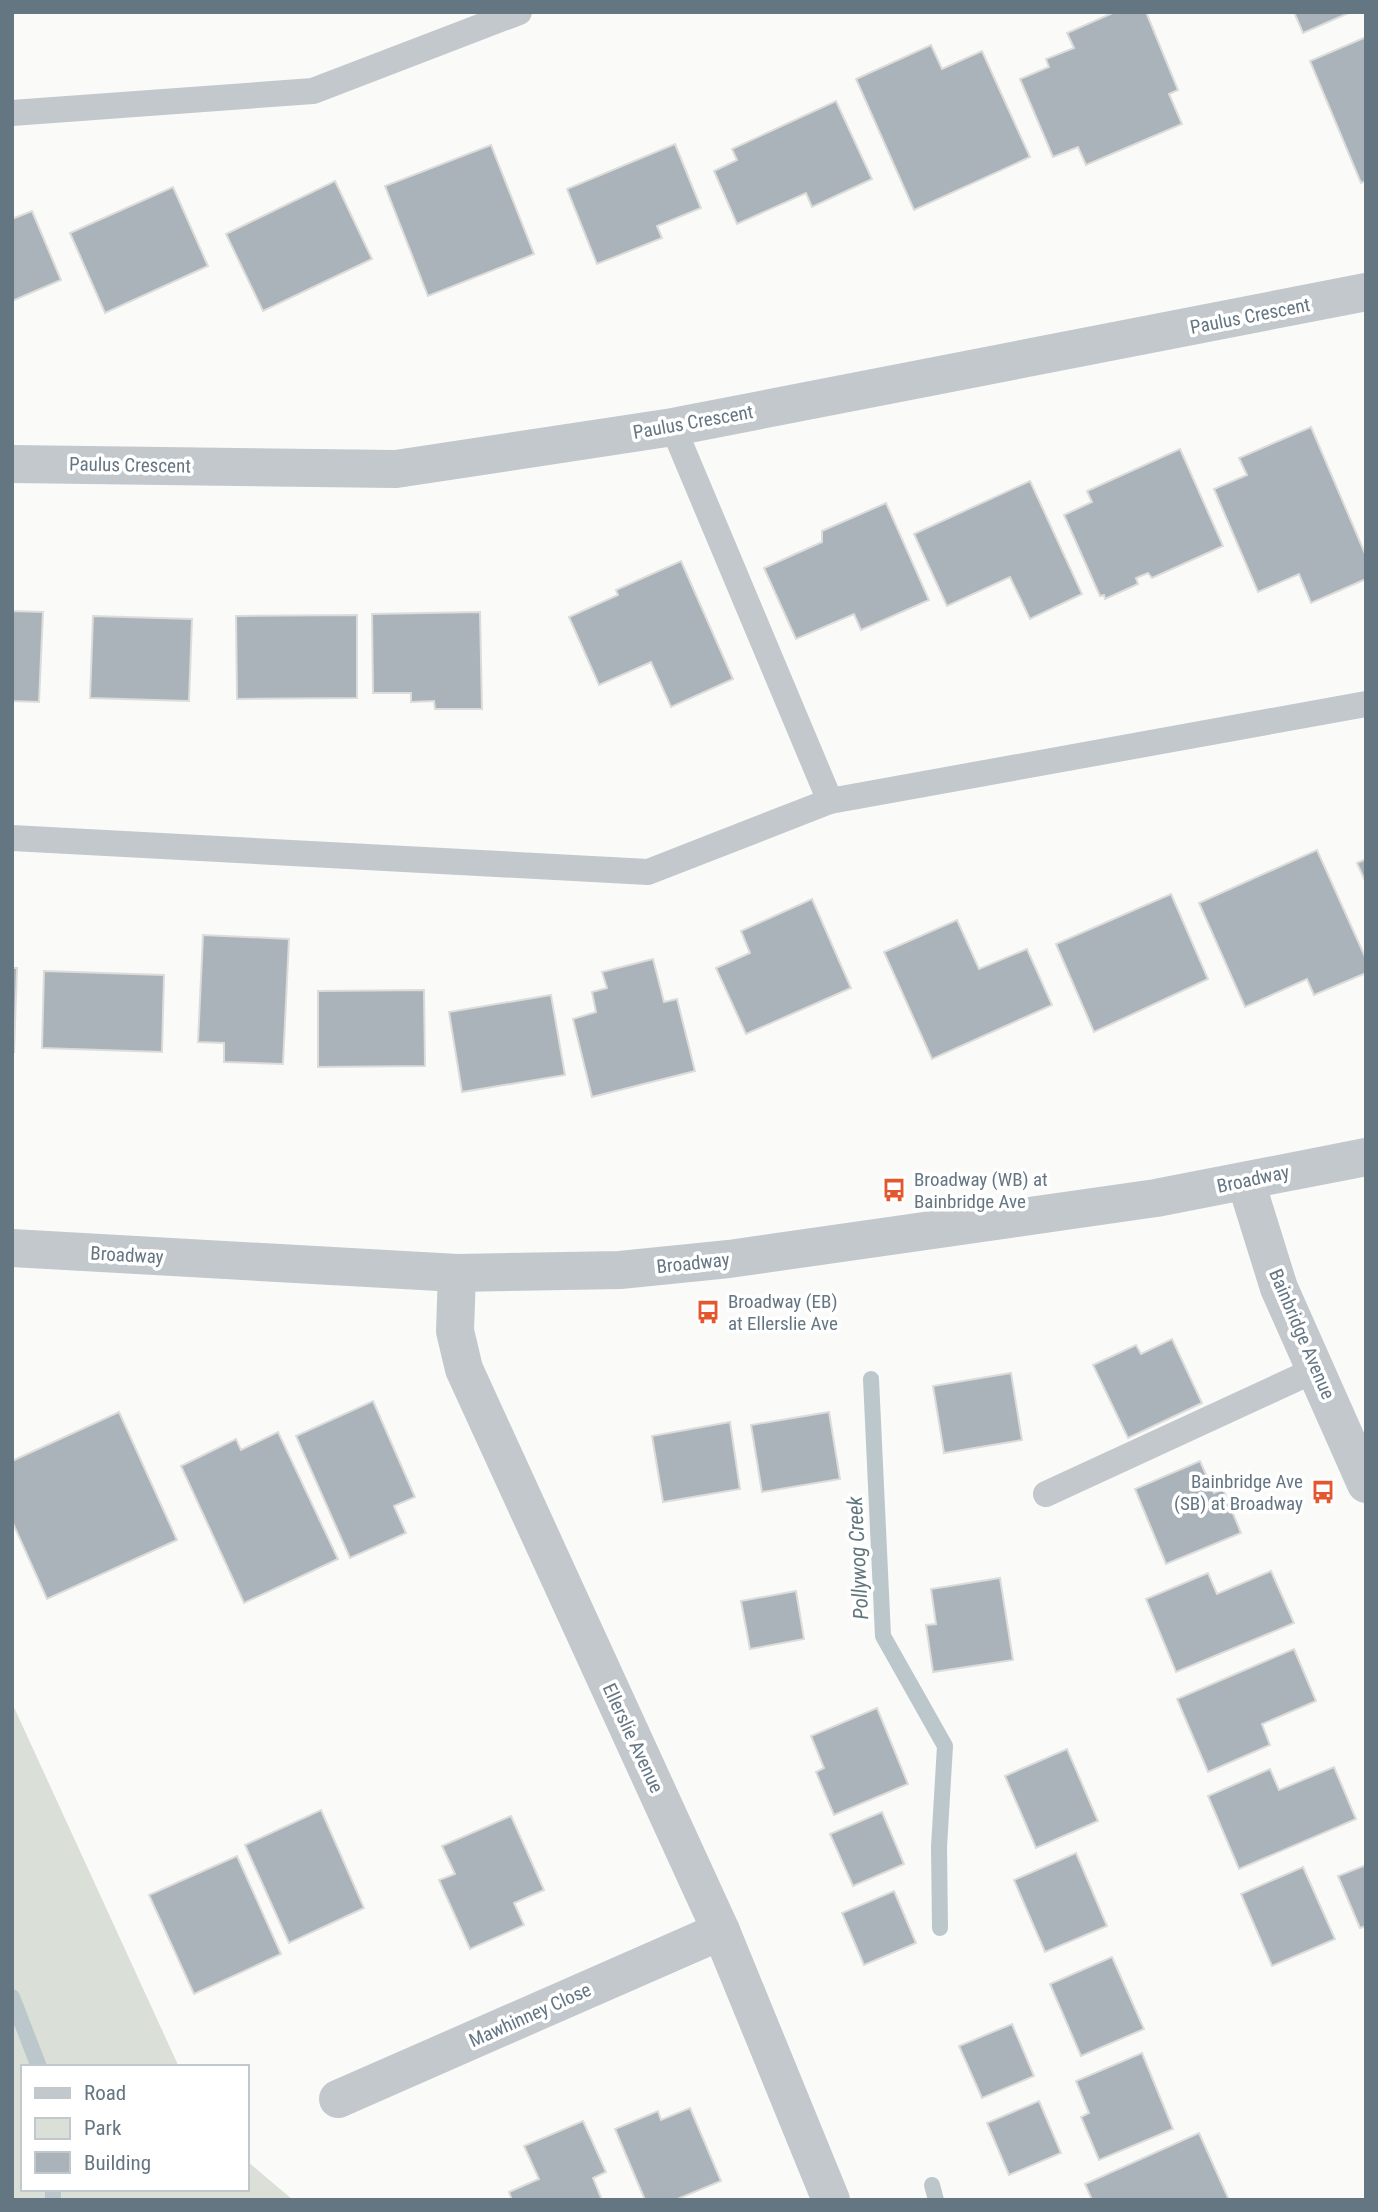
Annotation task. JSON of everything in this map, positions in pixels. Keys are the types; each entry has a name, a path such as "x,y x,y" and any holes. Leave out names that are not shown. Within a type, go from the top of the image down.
{"street":[{"name":"Paulus Crescent","path":"12,464 396,469 673,427 1366,292"},
{"name":"Broadway","path":"12,1248 457,1273 620,1270 729,1259 1245,1182 1366,1157"},
{"name":"Bainbridge Avenue","path":"1245,1182 1279,1288 1366,1484"},
{"name":"Ellerslie Avenue","path":"457,1273 455,1331 464,1369 721,1931 831,2200"},
{"name":"Mawhinney Close","path":"338,2099 721,1931"}],"lane":[{"path":"12,113 313,91 519,12"},
{"path":"673,427 830,801"},
{"path":"12,838 648,872 830,801 1366,704"},
{"path":"1046,1494 1317,1369"}],"green space":[{"path":"12,1703 178,2065 21,2065 21,2191 248,2191 248,2162 293,2200 12,2200"}],"building":[{"path":"1115,12 1146,12 1178,90 1169,94 1182,124 1086,165 1078,147 1053,157 1020,79 1049,67 1046,59 1074,48 1067,33"},
{"path":"1294,12 1351,12 1303,33"},
{"path":"1366,37 1366,181 1361,183 1310,61"},
{"path":"931,45 942,69 982,51 1030,157 914,210 856,79"},
{"path":"836,101 872,179 812,207 806,193 737,224 714,171 737,160 732,149"},
{"path":"675,144 701,208 657,226 662,238 597,264 567,189"},
{"path":"491,145 534,254 428,296 385,186"},
{"path":"335,181 372,259 263,311 226,234"},
{"path":"173,187 208,266 105,313 70,233"},
{"path":"32,211 61,280 12,301 12,219"},
{"path":"1311,427 1366,556 1366,579 1311,603 1299,574 1258,592 1214,489 1247,475 1239,458"},
{"path":"1180,449 1223,546 1152,578 1148,573 1136,578 1138,584 1105,599 1104,595 1100,596 1064,515 1092,502 1087,491"},
{"path":"1030,481 1082,594 1030,619 1010,577 947,606 914,534"},
{"path":"886,503 929,600 861,630 854,614 796,639 764,568 822,542 822,531"},
{"path":"681,561 733,679 671,707 651,662 599,685 569,617 618,595 616,590"},
{"path":"12,611 43,612 39,702 12,701"},
{"path":"480,612 482,709 435,709 434,701 411,702 411,693 373,693 372,614"},
{"path":"357,615 357,698 237,699 236,616"},
{"path":"93,616 192,619 189,701 90,698"},
{"path":"1317,850 1366,959 1366,973 1314,995 1307,979 1245,1007 1199,903"},
{"path":"1366,859 1366,883 1357,863"},
{"path":"1171,894 1208,979 1094,1032 1056,944"},
{"path":"812,899 851,988 746,1034 716,968 750,953 741,931"},
{"path":"957,920 979,969 1027,949 1052,1005 932,1059 884,952"},
{"path":"203,935 289,939 283,1064 224,1062 224,1043 198,1042"},
{"path":"653,959 664,1002 677,999 695,1071 592,1097 573,1019 596,1012 592,992 607,988 602,972"},
{"path":"12,968 17,968 14,1052 12,1052"},
{"path":"44,971 164,975 162,1052 42,1048"},
{"path":"424,990 425,1066 318,1067 318,991"},
{"path":"551,995 565,1075 462,1092 449,1012"},
{"path":"1172,1339 1202,1403 1128,1438 1093,1365 1136,1345 1141,1354"},
{"path":"1011,1373 1022,1440 944,1453 933,1386"},
{"path":"373,1401 415,1497 394,1506 406,1533 350,1558 296,1436"},
{"path":"119,1412 177,1540 47,1599 12,1521 12,1461"},
{"path":"829,1412 840,1479 762,1492 751,1425"},
{"path":"730,1422 740,1489 663,1502 652,1436"},
{"path":"278,1432 338,1559 244,1603 181,1466 236,1439 241,1450"},
{"path":"1200,1461 1214,1493 1223,1489 1241,1533 1166,1564 1135,1489"},
{"path":"1271,1571 1294,1623 1176,1672 1146,1599 1208,1573 1217,1594"},
{"path":"1000,1578 1013,1660 933,1672 926,1625 936,1624 931,1589"},
{"path":"796,1591 804,1639 750,1649 741,1601"},
{"path":"1294,1649 1316,1701 1262,1724 1270,1745 1208,1772 1177,1699"},
{"path":"877,1708 908,1784 834,1815 816,1772 824,1768 811,1736"},
{"path":"1067,1749 1098,1821 1036,1848 1005,1776"},
{"path":"1334,1767 1356,1819 1239,1869 1208,1796 1270,1769 1279,1790"},
{"path":"321,1810 364,1908 289,1943 245,1845"},
{"path":"882,1812 904,1864 853,1886 830,1834"},
{"path":"511,1816 544,1890 514,1903 524,1925 470,1949 439,1880 455,1874 442,1846"},
{"path":"1076,1853 1107,1926 1045,1952 1014,1880"},
{"path":"237,1856 281,1954 194,1994 149,1895"},
{"path":"1366,1865 1366,1926 1360,1928 1338,1876"},
{"path":"1303,1867 1335,1939 1272,1966 1241,1894"},
{"path":"894,1891 916,1943 864,1965 842,1913"},
{"path":"1112,1957 1144,2029 1081,2056 1050,1984"},
{"path":"1012,2024 1034,2076 982,2098 959,2046"},
{"path":"1142,2053 1173,2129 1099,2160 1081,2117 1089,2113 1076,2081"},
{"path":"1039,2101 1061,2153 1009,2175 987,2123"},
{"path":"690,2108 721,2181 675,2200 645,2200 615,2129 658,2111 661,2120"},
{"path":"583,2121 606,2172 593,2178 602,2200 512,2200 509,2192 539,2179 524,2146"},
{"path":"1199,2133 1229,2200 1092,2200 1085,2184"}],"waterway":[{"name":"Pollywog Creek","path":"871,1379 883,1636 945,1746 939,1847 940,1928"},
{"path":"12,1997 38,2065"},
{"name":"Pollywog Creek","path":"932,2185 936,2200"},
{"path":"53,2191 53,2200"}],"place":[{"name":"Broadway (WB) at Bainbridge Ave","path":"894,1190"},
{"name":"Broadway (EB) at Ellerslie Ave","path":"708,1312"},
{"name":"Bainbridge Ave (SB) at Broadway","path":"1323,1492"}]}
